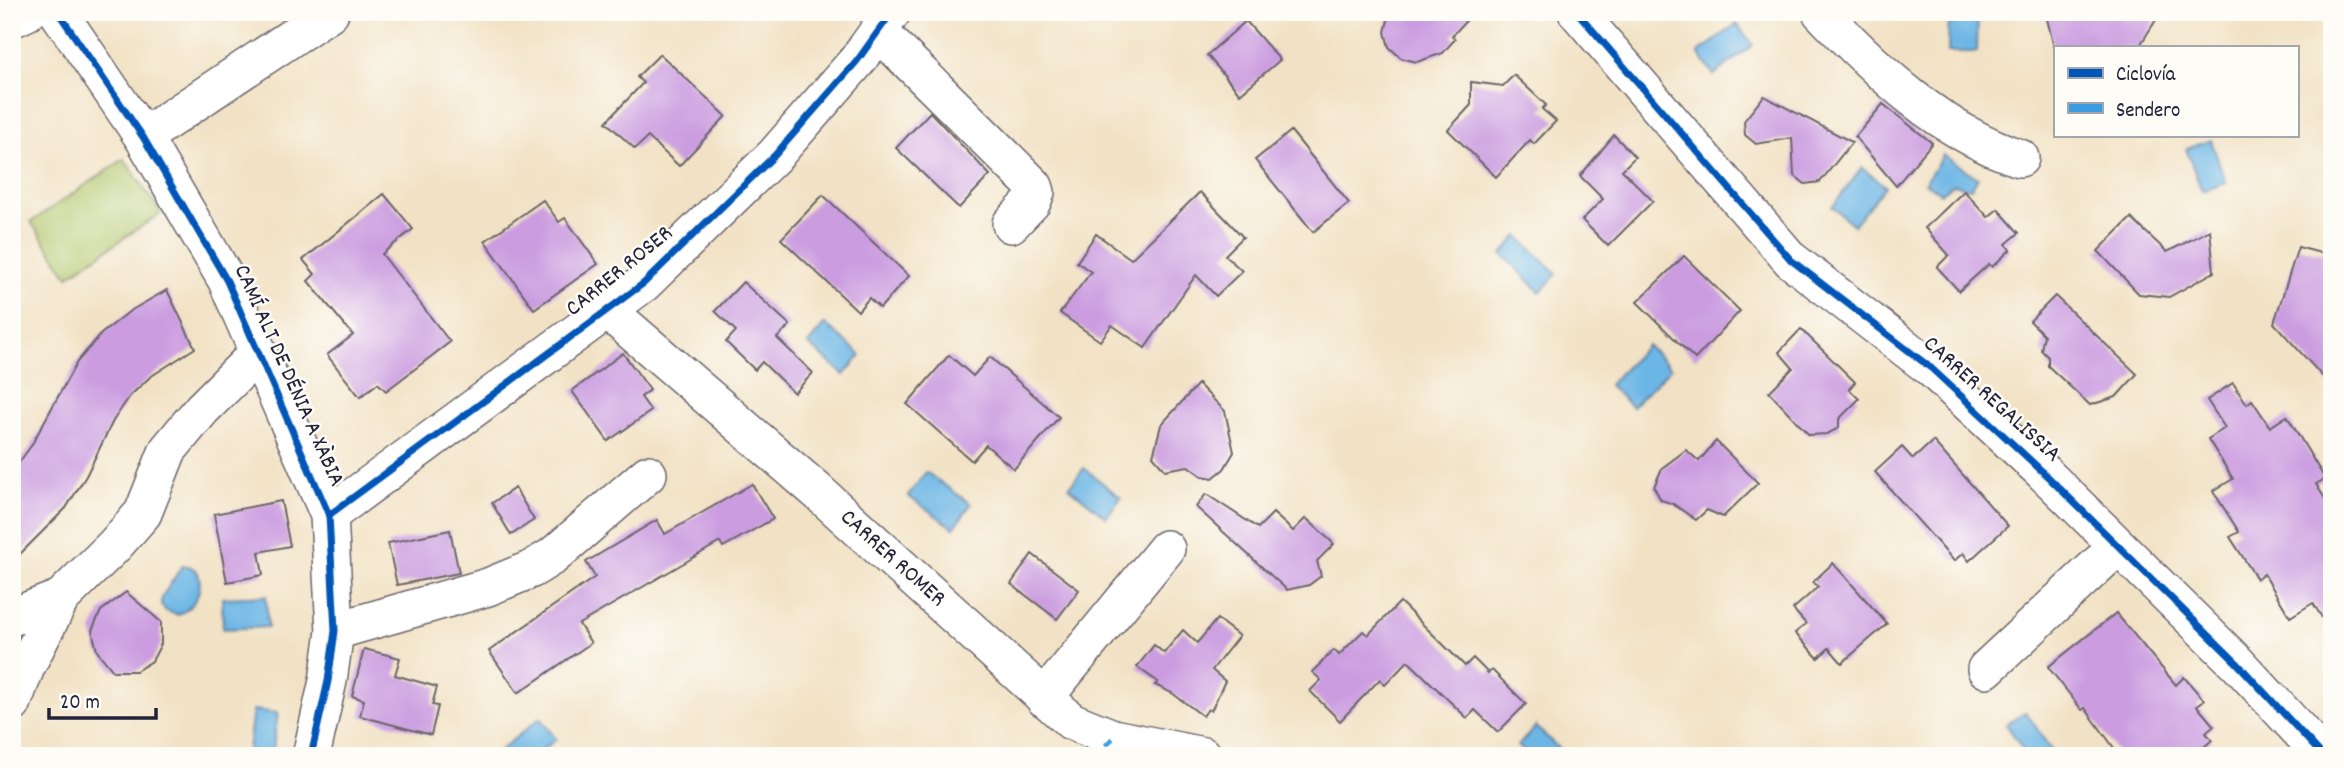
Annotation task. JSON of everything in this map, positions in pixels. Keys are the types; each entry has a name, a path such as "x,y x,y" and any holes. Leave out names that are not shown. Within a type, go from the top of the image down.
{"street":[{"path":"12,19 27,12"},
{"name":"CAMÍ ALT DE DÉNIA A XÀBIA","path":"58,12 143,137 227,281 329,515 335,631 328,681 311,756"},
{"path":"143,137 330,12"},
{"name":"CARRER REGALISSIA","path":"1577,12 1791,260 1931,368 2043,472 2237,663 2323,756"},
{"path":"1821,12 1886,74 1945,121 1970,139 2020,159"},
{"path":"886,22 1034,186 1036,192 1032,202 1010,224"},
{"name":"CARRER ROSER","path":"329,515 644,283 775,155 886,22"},
{"name":"CARRER ROMER","path":"607,310 816,491 1071,721 1104,735 1203,756"},
{"path":"12,705 26,667 61,598 136,523 168,450 202,409 258,353"},
{"path":"335,631 488,587 531,569 553,556 648,474"},
{"path":"1986,669 2118,547"},
{"path":"1044,698 1166,549"},
{"path":"12,617 61,598"}],"green space":[{"path":"124,159 161,213 68,276 31,222"}],"water":[{"path":"1949,12 1978,12 1977,52 1948,52"},
{"path":"1737,24 1753,45 1714,75 1698,53"},
{"path":"2211,140 2226,183 2202,191 2186,149"},
{"path":"1943,155 1978,178 1971,188 1954,184 1941,193 1925,183"},
{"path":"1862,168 1885,186 1854,225 1832,207"},
{"path":"1518,236 1557,274 1540,292 1502,254"},
{"path":"825,324 861,355 844,375 808,344"},
{"path":"1647,345 1671,368 1632,407 1609,385"},
{"path":"1084,468 1121,498 1106,517 1069,487"},
{"path":"926,472 971,504 954,528 908,496"},
{"path":"182,566 189,566 197,571 200,584 194,602 178,615 166,611 161,605 162,597"},
{"path":"266,596 268,627 223,629 222,598"},
{"path":"253,710 278,713 272,756 247,756"},
{"path":"2026,712 2053,753 2027,756 2006,724"},
{"path":"540,718 556,739 535,756 501,756 498,752"},
{"path":"1536,726 1567,756 1529,756 1518,746"}],"building":[{"path":"1390,12 1474,12 1452,36 1455,39 1443,53 1417,62 1401,58 1389,47 1385,32"},
{"path":"2073,12 2161,12 2140,46 2054,47 2047,19"},
{"path":"1246,21 1280,60 1240,94 1207,55"},
{"path":"660,54 726,116 679,166 648,137 635,149 606,122 643,83 637,77"},
{"path":"1514,75 1546,105 1542,109 1556,121 1534,144 1530,140 1496,177 1448,130 1471,105 1471,82 1503,86"},
{"path":"1764,96 1852,142 1820,182 1805,184 1794,175 1792,138 1756,144 1745,135 1744,121"},
{"path":"1883,104 1932,143 1896,186 1855,137"},
{"path":"930,112 990,175 959,208 896,148"},
{"path":"1291,131 1349,203 1313,232 1255,160"},
{"path":"1614,135 1635,157 1622,170 1653,201 1608,246 1582,220 1603,199 1580,176"},
{"path":"1964,191 1988,217 1998,209 2019,233 2006,244 2010,250 1992,267 1989,264 1959,291 1937,267 1949,255 1925,228"},
{"path":"1200,192 1243,237 1225,255 1242,271 1216,296 1196,275 1145,348 1112,325 1100,341 1060,313 1091,272 1077,262 1096,234 1131,259"},
{"path":"384,194 413,229 382,254 450,342 386,391 378,383 360,397 327,355 353,335 308,281 315,274 303,260"},
{"path":"823,195 909,276 880,308 869,298 858,311 781,239"},
{"path":"543,200 559,222 565,218 598,264 534,309 485,241"},
{"path":"2131,218 2167,252 2210,230 2214,272 2169,297 2139,294 2098,251"},
{"path":"2298,247 2332,256 2332,387 2274,323"},
{"path":"1684,256 1740,311 1695,359 1637,302"},
{"path":"743,282 790,325 777,338 813,373 794,393 762,362 755,370 726,342 736,331 715,311"},
{"path":"167,290 195,348 150,377 130,396 113,421 86,476 66,508 12,562 12,472 31,446 77,362 101,334 130,311"},
{"path":"2055,296 2137,374 2116,397 2090,405 2048,366 2048,357 2041,350 2044,335 2030,321"},
{"path":"1801,329 1855,382 1849,389 1859,399 1839,419 1839,428 1827,434 1809,435 1769,392 1793,368 1779,352"},
{"path":"623,353 650,390 641,397 651,411 608,441 572,391"},
{"path":"949,355 973,376 990,357 1059,417 1014,469 986,445 972,461 907,404"},
{"path":"2233,383 2247,404 2252,400 2270,427 2287,416 2325,479 2316,484 2332,510 2332,634 2313,603 2290,617 2264,574 2257,579 2230,537 2239,532 2213,491 2233,479 2208,439 2225,428 2207,400"},
{"path":"1198,384 1225,411 1234,452 1224,469 1213,478 1202,476 1188,466 1165,470 1153,456 1161,425"},
{"path":"1716,441 1758,483 1723,517 1707,510 1696,520 1673,504 1661,500 1654,487 1662,468 1686,450 1699,461"},
{"path":"1933,441 2008,526 1969,561 1963,553 1954,561 1875,472 1902,447 1913,459"},
{"path":"752,484 773,519 723,547 720,542 579,624 591,643 518,693 489,651 595,577 586,562 657,520 665,534"},
{"path":"515,488 534,520 511,535 492,503"},
{"path":"1206,494 1258,528 1273,513 1293,531 1306,518 1334,544 1317,561 1321,576 1309,585 1287,590 1196,507"},
{"path":"281,501 290,546 259,552 263,575 227,582 214,514"},
{"path":"450,530 459,573 397,585 388,543"},
{"path":"1032,554 1079,590 1057,619 1011,584"},
{"path":"1833,563 1887,624 1842,663 1829,648 1818,658 1795,633 1806,624 1793,609 1818,587 1813,582"},
{"path":"126,592 161,622 161,644 152,661 136,671 113,671 97,651 92,630 101,611"},
{"path":"1400,602 1465,666 1473,658 1488,673 1492,670 1526,704 1498,732 1475,710 1467,718 1408,661 1385,685 1380,679 1340,721 1310,691 1321,680 1312,672 1334,650 1339,655 1363,631 1368,635"},
{"path":"2116,613 2176,685 2184,677 2204,700 2197,706 2214,726 2206,733 2212,740 2194,756 2120,756 2085,708 2082,710 2048,667"},
{"path":"1217,619 1239,636 1212,670 1225,681 1211,711 1208,709 1203,716 1172,693 1155,685 1158,682 1137,667 1154,645 1164,653 1183,630 1197,643"},
{"path":"364,649 400,658 395,675 437,687 432,705 438,706 431,735 360,716 364,700 352,696"}],"marked path":[{"path":"1095,756 1113,738"}],"cycle path":[{"path":"58,12 143,137 227,281 329,515 335,631 328,681 311,756"},
{"path":"329,515 644,283 775,155 857,61 892,12"},
{"path":"1577,12 1791,260 1931,368 2043,472 2237,663 2323,756"}]}
